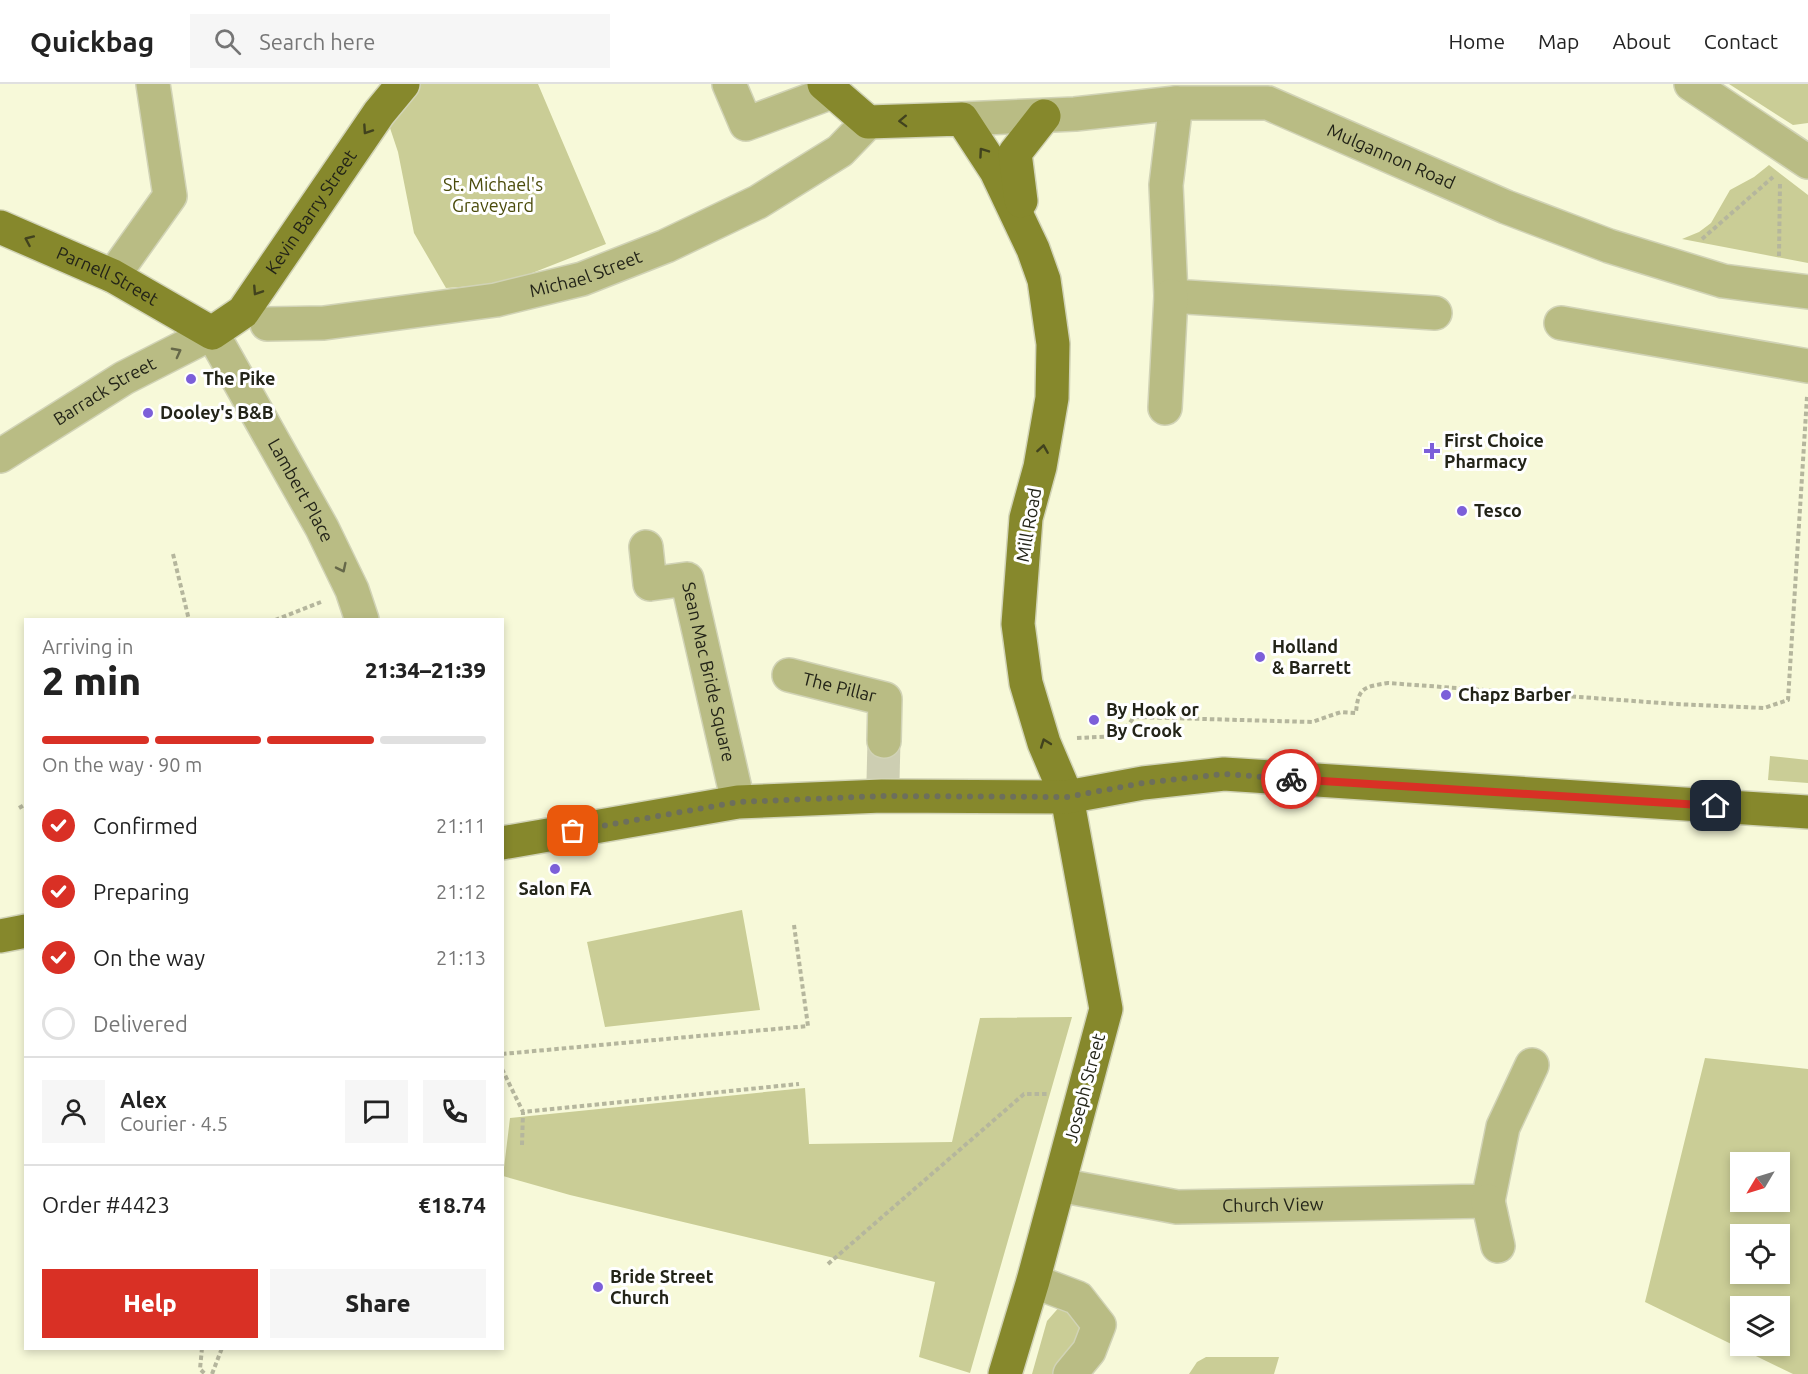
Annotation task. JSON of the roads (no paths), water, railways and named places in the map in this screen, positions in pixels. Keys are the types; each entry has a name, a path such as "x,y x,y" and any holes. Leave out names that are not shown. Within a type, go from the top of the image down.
{"main road":[{"name":"Kevin Barry Street","path":"212,333 243,312 379,113 403,84"},
{"path":"828,88 868,122 962,119"},
{"name":"Mill Road","path":"1033,249 1017,182 1015,153 1044,116"},
{"name":"Mill Road","path":"962,119 996,171 1033,249 1044,280 1053,344 1052,398 1040,467 1026,518 1018,624 1026,683 1044,743 1067,797"},
{"name":"Parnell Street","path":"0,227 113,276 212,333"},
{"path":"504,843 738,802 883,789 1067,797 1143,783 1224,774 1808,812"},
{"name":"Joseph Street","path":"1005,1374 1033,1281 1106,1009 1067,797"},
{"path":"0,936 24,931"}],"street":[{"path":"113,276 170,196 153,84"},
{"path":"729,84 746,124 828,88"},
{"path":"1691,84 1791,159"},
{"name":"Mulgannon Road","path":"962,119 1044,116 1176,103 1221,90 1268,103 1506,207 1609,246 1723,281 1808,292"},
{"path":"1165,408 1171,296 1166,185 1176,103"},
{"name":"Michael Street","path":"267,324 324,323 496,300 582,279 666,246 758,202 840,151 868,122"},
{"path":"1171,296 1435,313"},
{"path":"1562,323 1808,366"},
{"name":"Barrack Street","path":"0,456 124,378 212,333"},
{"name":"Lambert Place","path":"212,333 322,528 357,605"},
{"name":"Sean Mac Bride Square","path":"646,547 650,584 687,579 738,802"},
{"name":"The Pillar","path":"789,675 885,699 884,741"},
{"path":"1498,1246 1488,1201 1503,1127 1532,1065"},
{"name":"Church View","path":"1059,1185 1177,1207 1488,1201"},
{"path":"1033,1281 1078,1298 1100,1325 1089,1351 1070,1374"}],"tunnel":[{"path":"883,781 884,741"}],"place":[{"name":"The Pike","path":"191,379"},
{"name":"Dooley's B&B","path":"148,413"},
{"name":"First Choice Pharmacy","path":"1432,451"},
{"name":"Tesco","path":"1462,511"},
{"name":"Holland & Barrett","path":"1260,657"},
{"name":"Chapz Barber","path":"1446,695"},
{"name":"By Hook or By Crook","path":"1094,720"},
{"name":"Salon FA","path":"555,869"},
{"name":"Bride Street Church","path":"598,1287"}],"park label":[{"name":"St. Michael's Graveyard","path":"493,195"}]}
